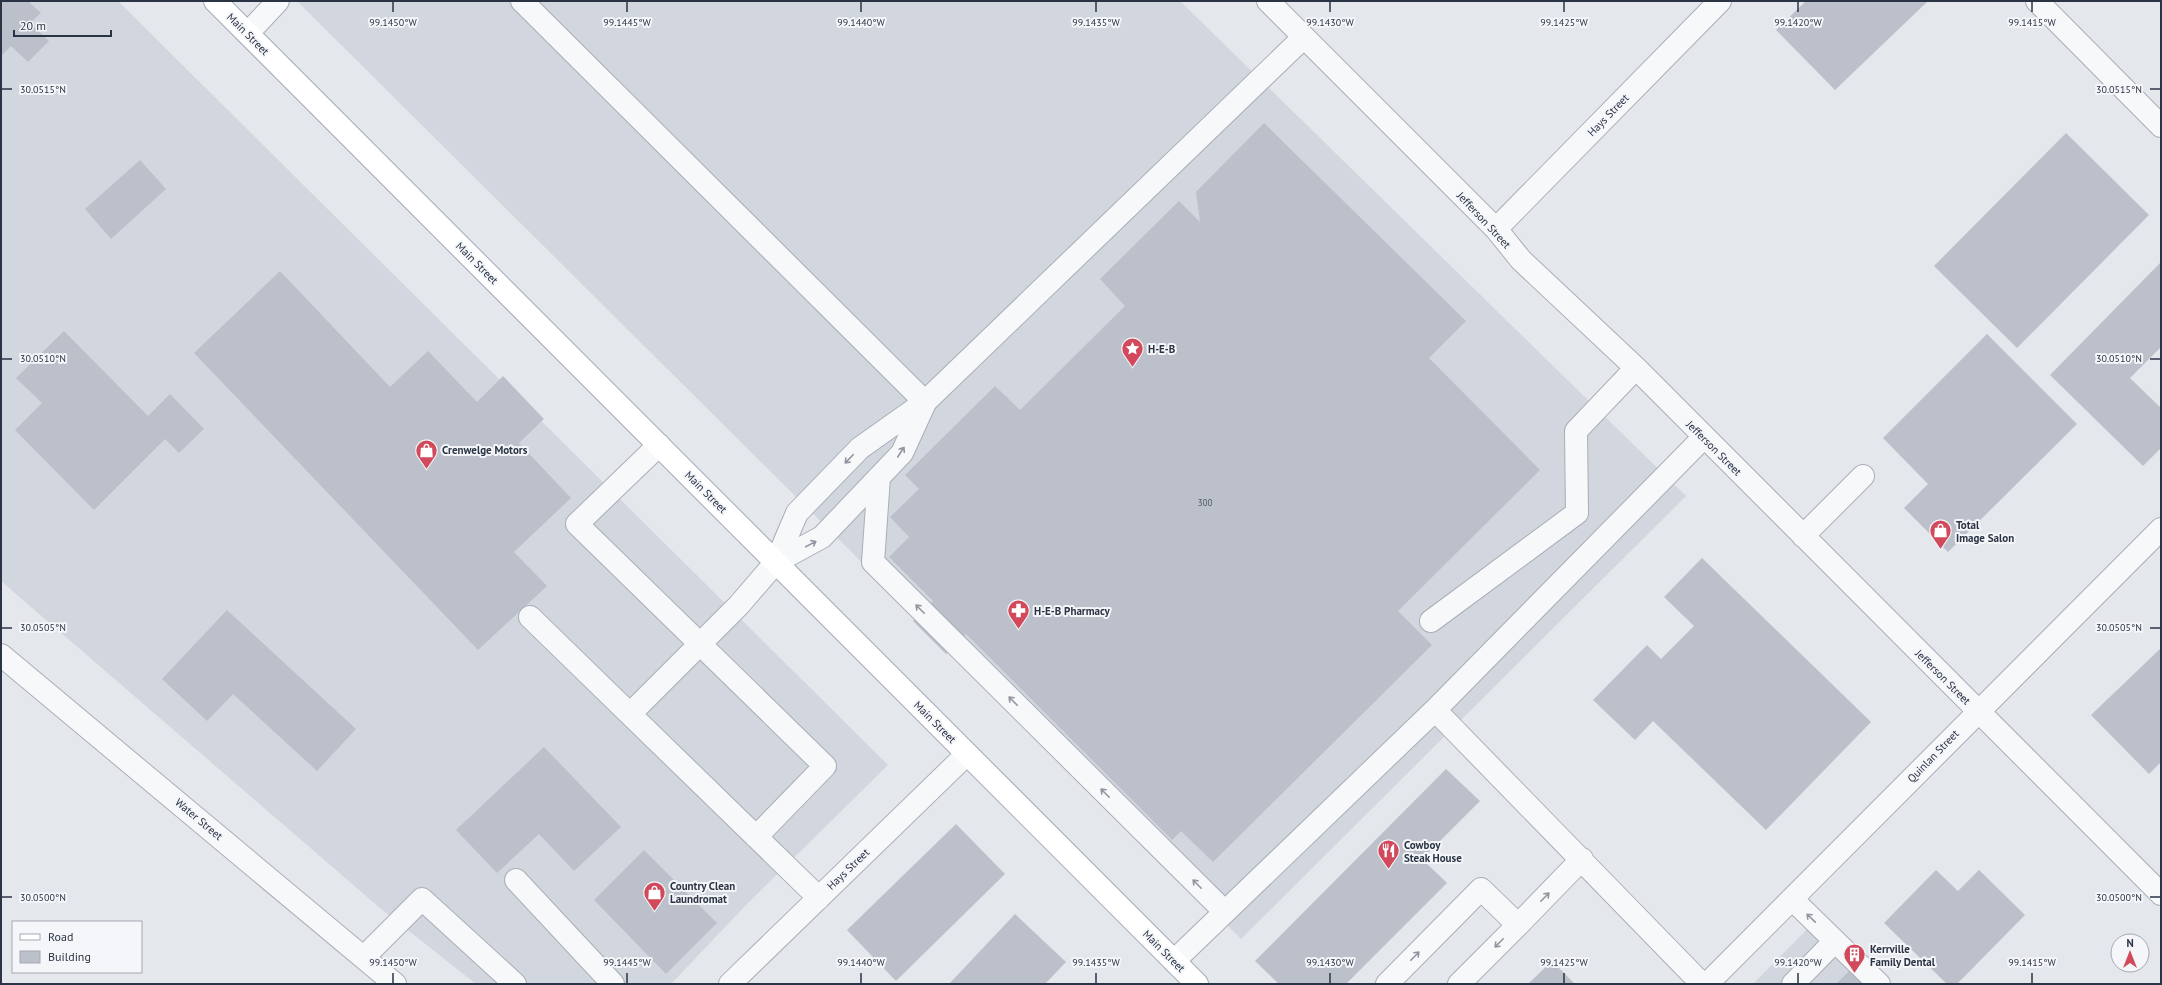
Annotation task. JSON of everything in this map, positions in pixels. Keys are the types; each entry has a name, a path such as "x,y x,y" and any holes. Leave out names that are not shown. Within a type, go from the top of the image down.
{"main road":[{"name":"Main Street","path":"215,1 1197,984"}],"street":[{"path":"248,33 278,1"},
{"path":"522,1 925,402"},
{"name":"Jefferson Street","path":"1268,1 1496,229 1521,260 1636,368 2161,894"},
{"name":"Hays Street","path":"1496,229 1720,1"},
{"path":"2036,1 2161,126"},
{"path":"630,714 739,605 776,562 797,513 860,448 925,402 1304,37"},
{"path":"1430,621 1577,513 1576,431 1636,368"},
{"path":"776,562 822,537 902,453 925,402"},
{"path":"1174,961 1435,710 1704,437"},
{"path":"659,445 577,524 825,766 756,837"},
{"path":"1803,536 1863,476"},
{"path":"879,477 873,562 1225,912"},
{"name":"Quinlan Street","path":"1707,984 1793,900 1978,711 2161,529"},
{"path":"530,617 819,898"},
{"name":"Water Street","path":"1,655 395,984"},
{"path":"1435,710 1582,859 1702,984"},
{"name":"Hays Street","path":"730,984 967,754"},
{"path":"1459,984 1582,859"},
{"path":"516,880 613,984"},
{"path":"1387,984 1481,889 1518,924"},
{"path":"364,957 422,899 502,980"},
{"path":"1793,900 1879,984"},
{"path":"1793,984 1835,941"}],"shaded area":[{"path":"1,1 118,1 888,765 745,906 671,984 476,984 380,908 1,581"},
{"path":"297,1 1180,1 1686,496 1241,939"},
{"path":"1822,914 1892,984 1753,984"}],"building":[{"path":"1,1 28,1 41,13 30,23 49,41 28,62 11,46 1,56"},
{"path":"1806,1 1928,1 1835,90 1776,30"},
{"name":"H-E-B","path":"1264,123 1466,321 1429,358 1540,470 1398,611 1432,645 1213,862 1181,831 1172,840 966,634 946,654 913,621 933,601 889,557 909,537 890,517 919,489 905,475 995,386 1020,410 1125,306 1100,279 1179,201 1200,222 1196,192"},
{"path":"2066,133 2149,215 2017,348 1934,266"},
{"path":"140,160 166,189 111,239 85,209"},
{"path":"2161,262 2161,347 2130,378 2161,408 2161,448 2143,466 2050,375"},
{"name":"Crenwelge Motors","path":"280,271 390,387 428,351 477,402 503,376 544,419 519,443 571,498 514,552 547,586 478,650 194,353"},
{"path":"64,331 148,416 170,394 204,429 179,453 165,439 94,510 15,430 42,403 16,378"},
{"path":"1987,334 2077,424 1948,552 1904,508 1928,484 1883,438"},
{"path":"1702,558 1871,722 1766,830 1653,721 1635,740 1593,700 1647,645 1661,659 1694,626 1664,597"},
{"path":"227,610 356,729 317,771 233,694 207,721 162,679"},
{"path":"2161,648 2161,762 2149,774 2091,715"},
{"path":"544,747 621,827 574,871 539,834 497,873 456,830"},
{"name":"Cowboy Steak House","path":"1446,769 1480,801 1422,859 1447,883 1346,984 1279,984 1255,961"},
{"path":"956,824 1005,874 896,981 847,930"},
{"name":"Country Clean Laundromat","path":"644,850 717,923 666,974 594,900"},
{"path":"1936,870 1958,891 1979,870 2025,915 1957,984 1947,984 1884,923"},
{"path":"1015,914 1066,962 1045,984 949,984"},
{"path":"1552,961 1575,984 1528,984"},
{"name":"Kerrville Family Dental","path":"1854,966 1872,984 1836,984"}],"place":[{"name":"H-E-B","path":"1133,368"},
{"name":"Crenwelge Motors","path":"426,470"},
{"name":"Total Image Salon","path":"1941,550"},
{"name":"H-E-B Pharmacy","path":"1018,630"},
{"name":"Cowboy Steak House","path":"1389,870"},
{"name":"Country Clean Laundromat","path":"655,912"},
{"name":"Kerrville Family Dental","path":"1854,974"}]}
